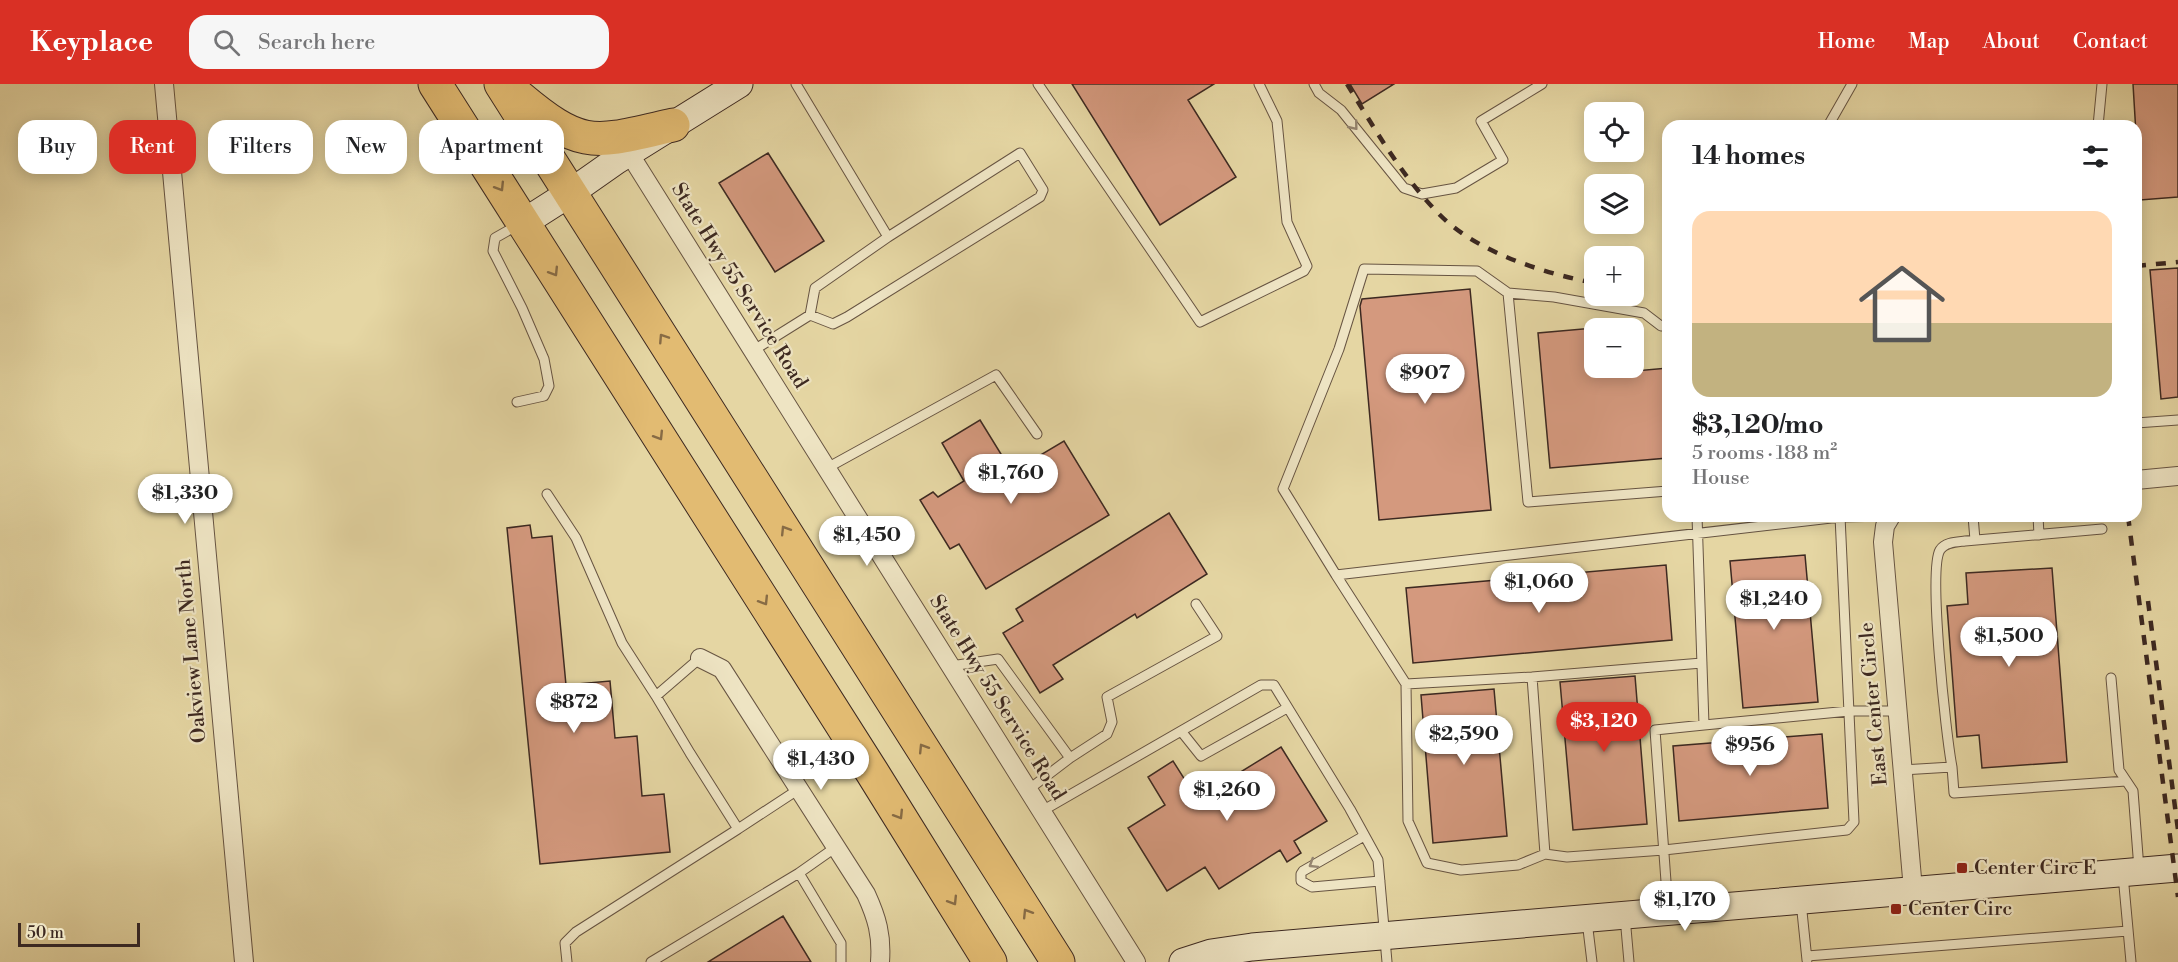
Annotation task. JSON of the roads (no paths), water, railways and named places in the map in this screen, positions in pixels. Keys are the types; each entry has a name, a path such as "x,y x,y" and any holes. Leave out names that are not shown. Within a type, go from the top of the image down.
{"highway":[{"path":"435,84 990,962"},
{"path":"502,84 539,114 569,134 588,140 607,140 673,125"},
{"path":"502,84 1058,962"}],"street":[{"name":"Oakview Lane North","path":"164,84 244,962"},
{"path":"523,223 739,84"},
{"name":"State Hwy 55 Service Road","path":"629,153 1136,962"},
{"path":"2142,479 2178,476"},
{"name":"East Center Circle","path":"1887,522 1883,542 1912,890"},
{"path":"700,658 722,669 866,894 878,920 880,962"},
{"path":"1184,962 1211,953 1252,947 1385,949 1587,918 2178,868"}],"lane":[{"path":"796,84 888,237"},
{"path":"1038,84 1200,322 1304,271 1307,266 1287,222 1277,121 1259,84"},
{"path":"1314,84 1320,93 1341,110 1404,188 1422,194 1456,188 1503,160 1481,121 1542,84"},
{"path":"1831,120 1852,84"},
{"path":"2099,120 2102,84"},
{"path":"754,350 810,315 815,288 888,237 1020,153 1043,190 1040,197 847,317 833,324 810,315"},
{"path":"517,402 544,396 549,386 544,359 522,308 493,251 495,238 523,223"},
{"path":"1662,326 1644,313 1554,297 1508,293 1477,271 1364,269 1339,348 1283,489 1406,684 1408,821 1427,862 1461,870 1518,865 1545,854 1567,857 1664,850 1847,830 1854,822 1840,522"},
{"path":"1508,293 1528,502 1662,491"},
{"path":"827,468 996,375 1037,434"},
{"path":"2142,423 2178,420"},
{"path":"547,494 576,538 622,643 738,829"},
{"path":"1697,522 1704,725"},
{"path":"1336,575 1790,522"},
{"path":"1973,522 1975,540"},
{"path":"2038,522 2039,535"},
{"path":"2102,529 1975,540 1947,544 1940,550 1937,562 1937,608 1947,742 1954,793 2126,781"},
{"path":"1028,790 1070,758 1107,734 1112,722 1107,697 1217,636 1196,604"},
{"path":"656,696 700,658"},
{"path":"951,666 998,659 1070,758"},
{"path":"1406,684 1532,677 1702,663"},
{"path":"1532,677 1545,854"},
{"path":"2111,678 2120,770 2133,791 2128,931 2131,962"},
{"path":"1041,811 1261,685 1274,686 1350,809 1378,860 1385,949"},
{"path":"1181,731 1201,756 1287,708"},
{"path":"1668,911 1655,730 1849,711 1897,711"},
{"path":"1902,770 1952,767"},
{"path":"567,962 565,943 576,932 799,789"},
{"path":"1364,836 1304,871 1300,881 1312,887 1380,882"},
{"path":"651,962 799,873 836,847"},
{"path":"799,873 841,943 841,962"},
{"path":"1801,900 1807,959 2128,931"},
{"path":"1624,915 1629,962"},
{"path":"1587,918 1592,962"}],"railway":[{"path":"1347,84 1401,169 1426,200 1455,228 1492,251 1533,267 1584,280"},
{"path":"2142,265 2178,262"},
{"path":"2129,522 2178,897"},
{"path":"2148,601 2178,830"}],"place":[{"name":"Center Circ E","path":"1962,868"},
{"name":"Center Circ","path":"1896,909"}]}
